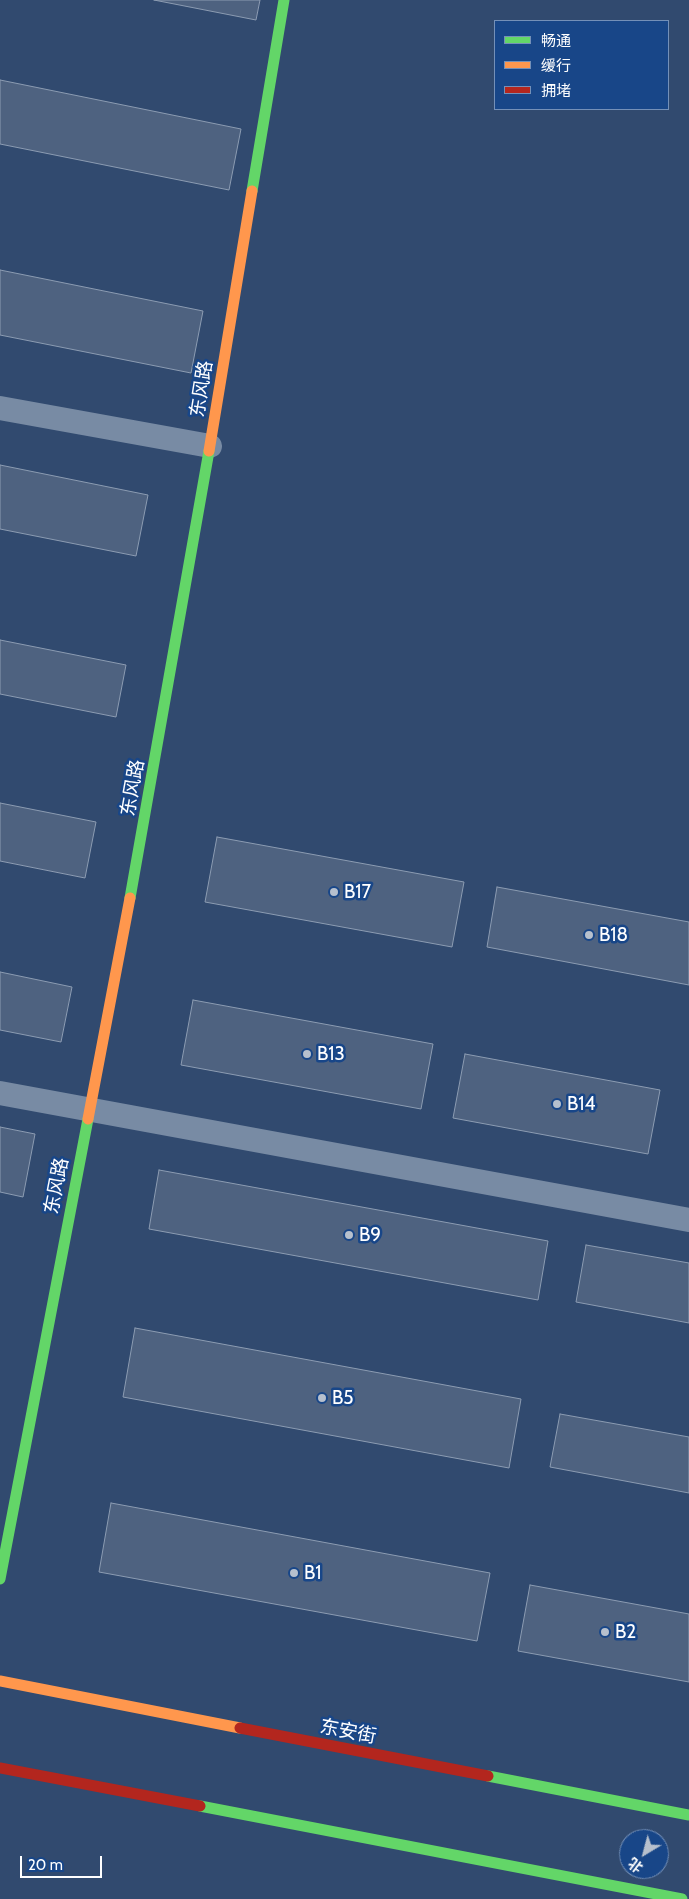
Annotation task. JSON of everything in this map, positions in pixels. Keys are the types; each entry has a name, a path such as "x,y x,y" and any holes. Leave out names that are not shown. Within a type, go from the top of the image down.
{"street":[{"name":"东风路","path":"0,1580 145,820 210,446 284,0"},
{"path":"0,408 210,446"},
{"path":"0,1093 689,1220"},
{"name":"东安街","path":"0,1681 689,1815"},
{"path":"0,1768 682,1899"}],"building":[{"path":"154,0 260,0 256,20"},
{"path":"0,80 241,129 229,190 0,144"},
{"path":"0,270 203,311 191,373 0,335"},
{"path":"0,465 148,495 136,556 0,529"},
{"path":"0,640 126,665 116,717 0,694"},
{"path":"0,803 96,822 85,878 0,861"},
{"name":"B17","path":"217,837 464,882 452,947 205,902"},
{"name":"B18","path":"497,887 689,922 689,985 487,947"},
{"path":"0,972 72,987 61,1042 0,1030"},
{"name":"B13","path":"193,1000 433,1044 421,1109 181,1065"},
{"name":"B14","path":"465,1054 660,1090 648,1154 453,1118"},
{"path":"0,1127 35,1134 23,1197 0,1192"},
{"name":"B9","path":"159,1170 548,1241 538,1300 149,1229"},
{"path":"586,1245 689,1263 689,1323 576,1302"},
{"name":"B5","path":"135,1328 521,1399 509,1468 123,1397"},
{"path":"560,1414 689,1437 689,1493 550,1467"},
{"name":"B1","path":"111,1503 490,1573 477,1641 99,1572"},
{"name":"B2","path":"530,1585 689,1614 689,1682 518,1651"}],"traffic: fast":[{"path":"252,191 284,0"},
{"path":"130,898 209,451"},
{"path":"0,1579 88,1119"},
{"path":"488,1776 689,1815"},
{"path":"200,1806 682,1899"}],"traffic: slow":[{"path":"209,451 252,191"},
{"path":"88,1119 130,898"},
{"path":"0,1681 240,1728"}],"traffic: jam":[{"path":"240,1728 488,1776"},
{"path":"0,1768 200,1806"}],"place":[{"name":"B17","path":"334,892"},
{"name":"B18","path":"589,935"},
{"name":"B13","path":"307,1054"},
{"name":"B14","path":"557,1104"},
{"name":"B9","path":"349,1235"},
{"name":"B5","path":"322,1398"},
{"name":"B1","path":"294,1573"},
{"name":"B2","path":"605,1632"}]}
